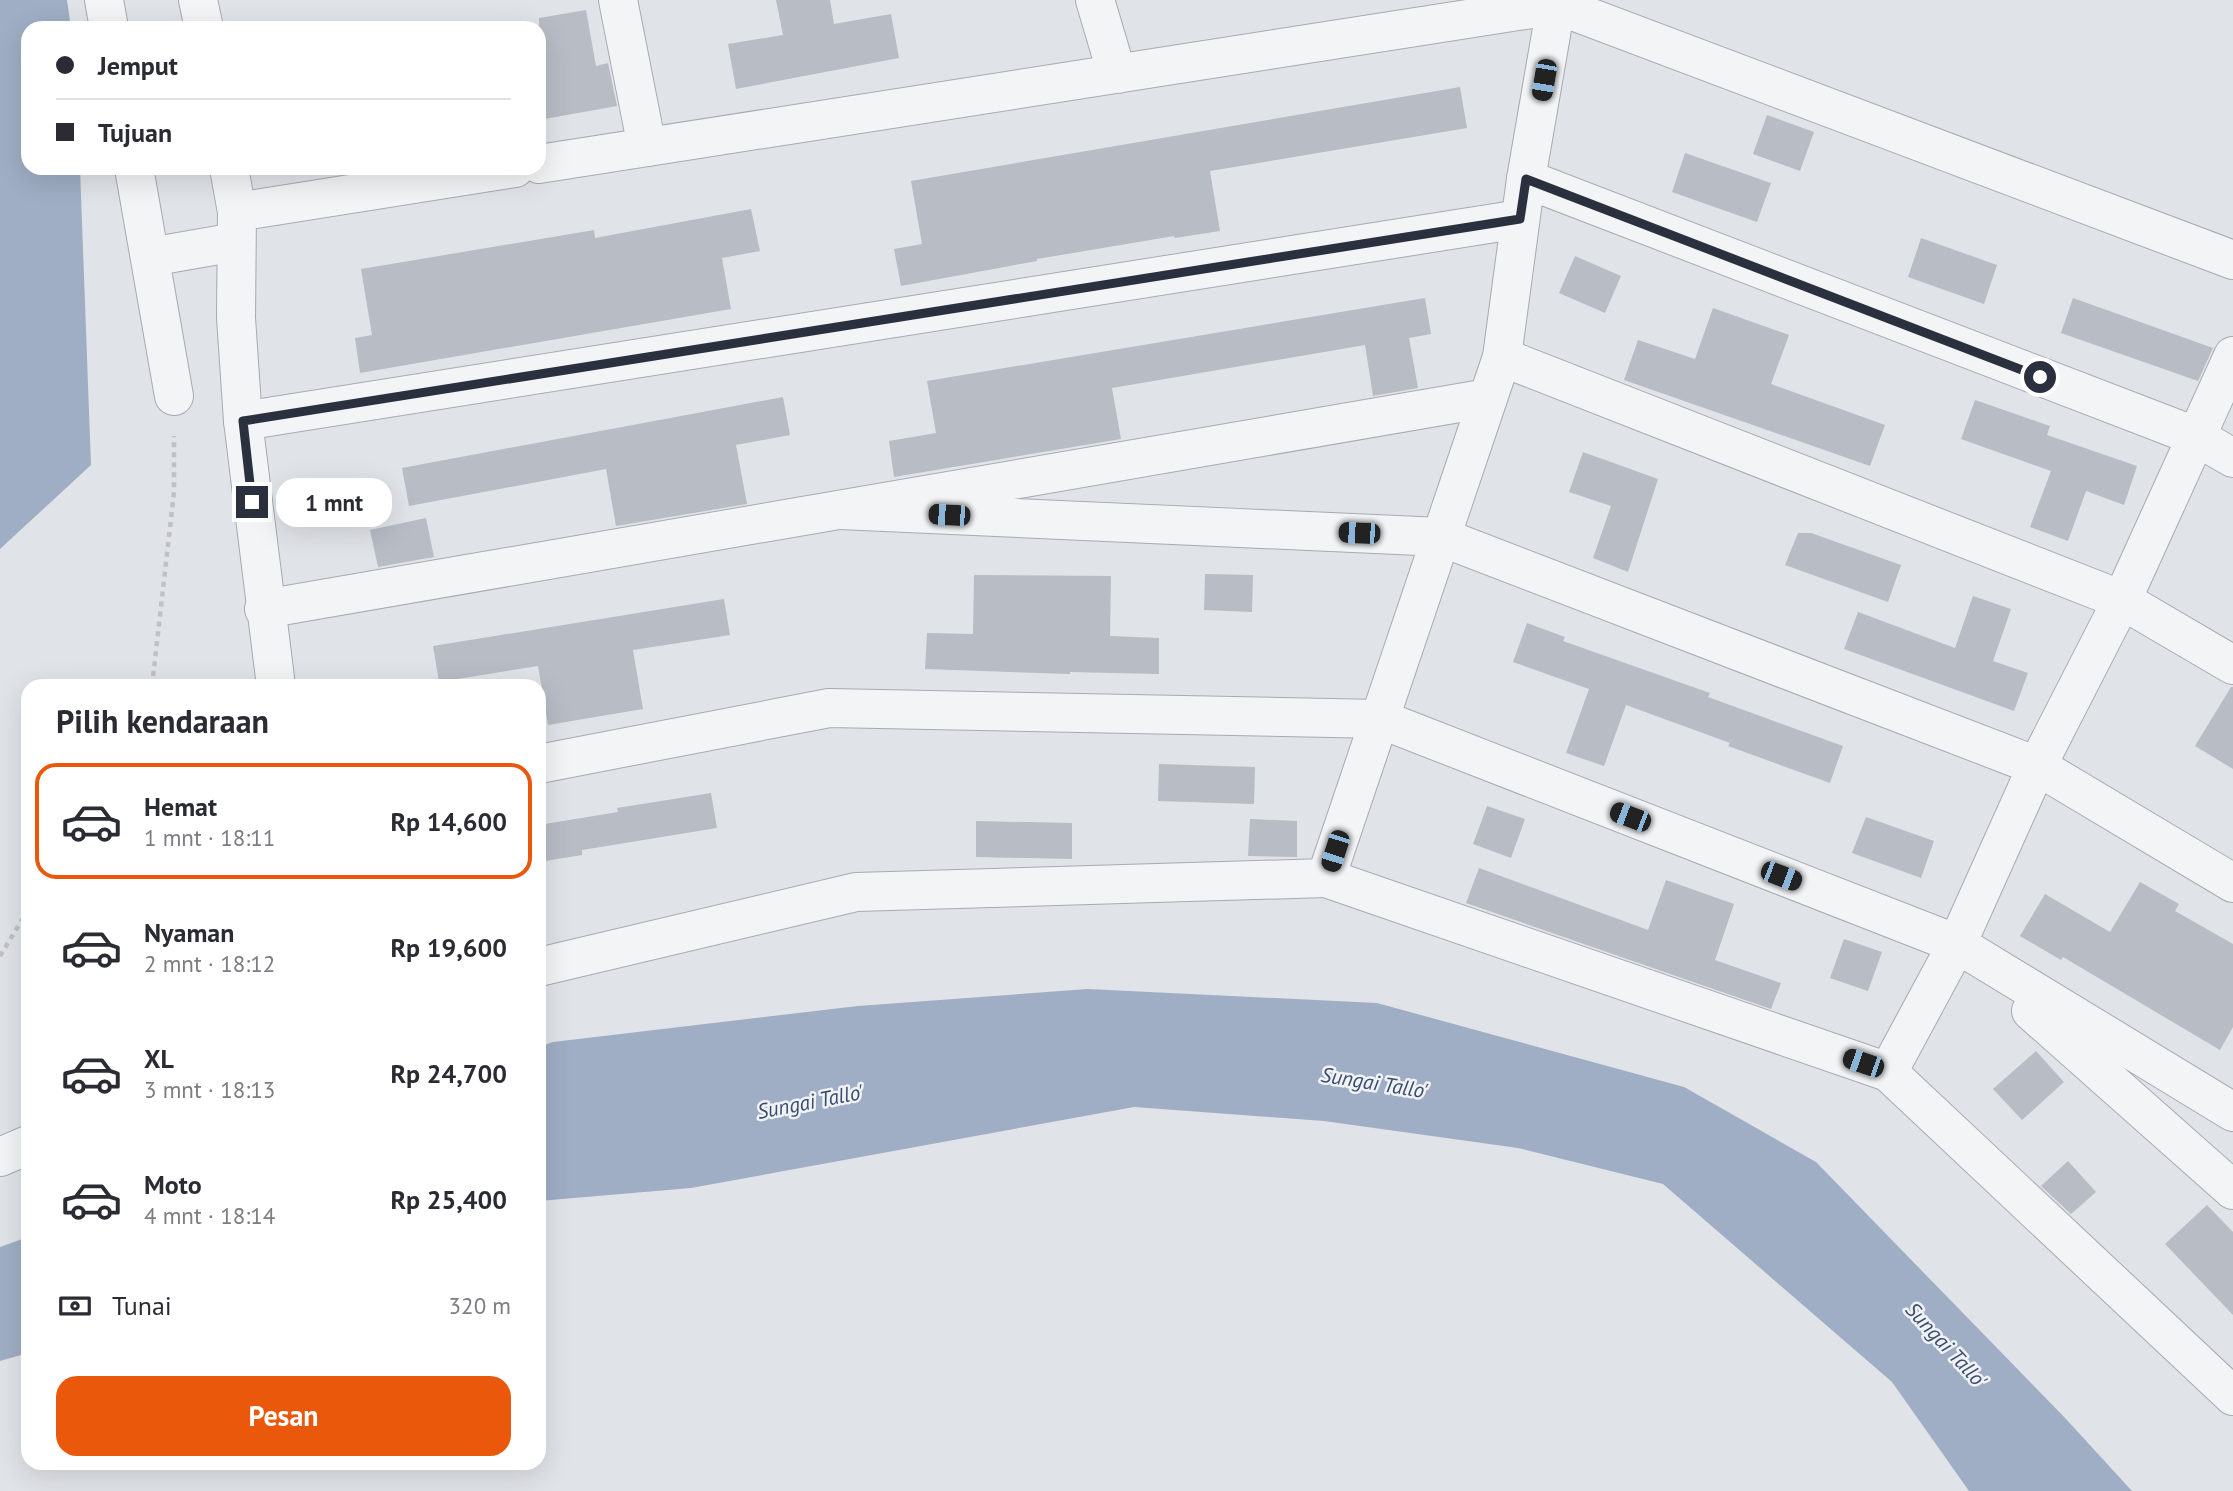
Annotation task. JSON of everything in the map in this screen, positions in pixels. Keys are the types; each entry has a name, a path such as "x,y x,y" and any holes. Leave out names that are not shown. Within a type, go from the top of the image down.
{"street":[{"path":"104,0 108,21"},
{"path":"200,0 203,21"},
{"path":"618,0 646,148"},
{"path":"1095,0 1116,74"},
{"path":"546,163 1557,2 2233,260"},
{"path":"1326,878 1502,357 1526,179 1557,2"},
{"path":"135,175 174,396"},
{"path":"230,175 237,227 236,318 243,421 264,609 275,679"},
{"path":"150,257 237,227 482,175"},
{"path":"1526,179 2195,436 2233,458"},
{"path":"243,421 1520,219"},
{"path":"1888,1072 1957,944 2037,766 2122,600 2233,356"},
{"path":"1502,357 2122,600 2233,665"},
{"path":"264,609 1488,398"},
{"path":"840,510 1441,537 2037,766 2233,883"},
{"path":"546,763 830,708 1380,719 1957,944 2233,1112"},
{"path":"546,965 856,892 1326,878 1888,1072 2233,1396"},
{"path":"1957,944 2233,1190"},
{"path":"0,1157 21,1148"}],"path":[{"path":"153,679 174,492 174,396"},
{"path":"0,956 21,922"}],"water":[{"path":"0,0 67,0 70,21 21,21 21,175 80,175 91,465 0,549"},
{"name":"Sungai Tallo'","path":"1088,989 1377,1003 1684,1087 1816,1162 2066,1419 2132,1491 1969,1491 1892,1382 1663,1184 1518,1148 1324,1121 1134,1107 691,1188 546,1200 546,1044 858,1006"},
{"path":"21,1240 21,1355 0,1361 0,1247"}],"building":[{"path":"776,0 830,0 834,24 891,14 899,58 736,89 728,44 783,35"},
{"path":"586,10 596,66 608,63 617,106 546,119 546,21 539,21 539,18"},
{"path":"1460,87 1467,128 1210,171 1220,231 1037,259 901,286 894,249 922,244 911,181"},
{"path":"1767,115 1814,132 1800,171 1753,154"},
{"path":"1685,153 1771,183 1757,222 1672,192"},
{"path":"751,209 760,251 722,258 731,309 360,373 355,338 372,335 361,269 594,230 595,238"},
{"path":"1921,238 1997,265 1984,304 1908,277"},
{"path":"1575,256 1621,276 1605,313 1559,293"},
{"path":"1425,298 1431,334 1409,338 1418,388 1373,396 1365,345 1112,388 1121,439 894,477 889,441 936,433 927,381"},
{"path":"2073,298 2213,348 2198,381 2061,333"},
{"path":"1713,308 1789,335 1771,384 1885,425 1870,466 1624,380 1638,340 1695,359"},
{"path":"783,397 790,435 736,445 747,504 616,526 606,469 409,506 402,468"},
{"path":"1975,400 2050,426 2047,435 2137,466 2124,505 2086,491 2068,541 2030,527 2051,471 1961,439"},
{"path":"1583,452 1658,479 1628,572 1593,558 1611,506 1569,492"},
{"path":"426,518 434,557 378,567 370,530"},
{"path":"1798,533 1811,533 1901,565 1888,602 1785,565"},
{"path":"1205,574 1253,575 1252,612 1204,610"},
{"path":"974,575 1111,576 1110,636 1159,638 1159,674 925,669 927,633 973,634"},
{"path":"1973,596 2011,609 1993,661 2028,673 2014,711 1844,649 1858,612 1955,648"},
{"path":"724,599 730,635 633,650 643,709 548,725 546,679 540,679 538,666 458,679 438,679 433,646"},
{"path":"1527,623 1565,637 1563,641 1710,693 1708,697 1843,746 1830,783 1626,705 1604,766 1566,753 1589,689 1513,662"},
{"path":"2233,687 2233,769 2195,746"},
{"path":"1159,764 1255,767 1254,804 1158,801"},
{"path":"711,793 717,828 582,850 582,855 546,861 546,824 618,812 617,808"},
{"path":"1487,806 1525,819 1511,858 1473,844"},
{"path":"1866,817 1934,841 1921,878 1852,853"},
{"path":"1250,819 1297,821 1297,857 1248,856"},
{"path":"976,821 1072,823 1072,859 976,857"},
{"path":"1479,868 1648,930 1666,880 1734,904 1715,960 1781,983 1771,1009 1466,903"},
{"path":"2140,882 2179,904 2175,911 2233,944 2233,1027 2220,1050 2063,957 2061,960 2020,936 2045,894 2110,932"},
{"path":"1844,939 1882,952 1868,991 1830,978"},
{"path":"2036,1051 2064,1082 2022,1120 1993,1089"},
{"path":"2068,1161 2096,1192 2071,1214 2041,1186"},
{"path":"2207,1205 2233,1232 2233,1315 2165,1244"}],"route":[{"path":"252,502 243,421 1520,219 1526,179 2040,377"}]}
